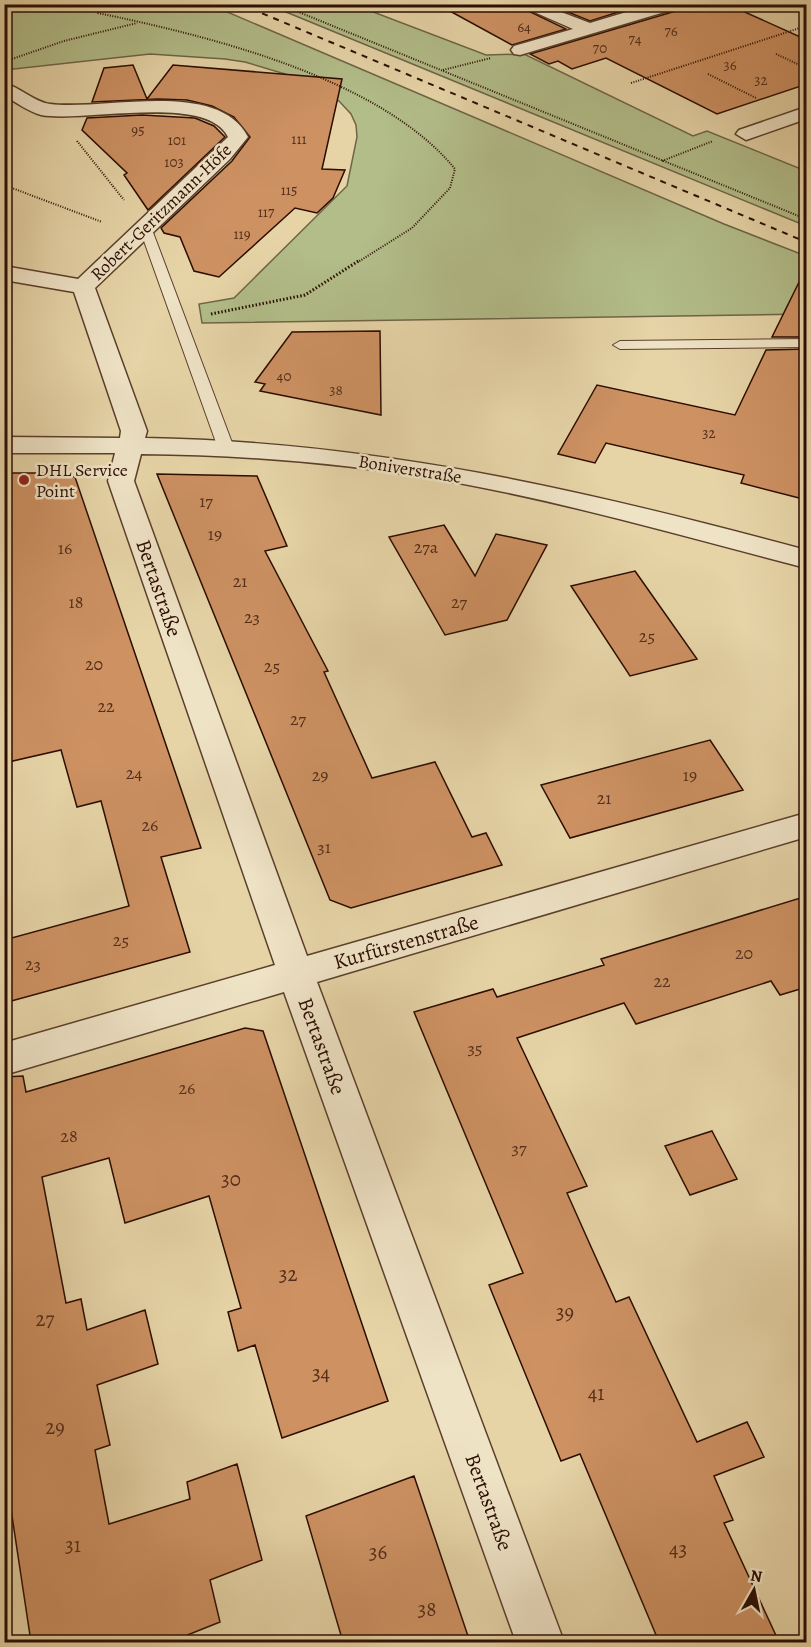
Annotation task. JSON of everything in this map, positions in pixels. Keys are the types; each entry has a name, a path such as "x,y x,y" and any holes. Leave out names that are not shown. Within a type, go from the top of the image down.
{"street":[{"path":"524,4 589,29"},
{"path":"520,50 672,4"},
{"name":"Robert-Geritzmann-Höfe","path":"4,88 38,108 61,111 188,108 211,112 235,127 238,137 223,155 83,287"},
{"path":"746,134 801,115"},
{"name":"Robert-Geritzmann-Höfe","path":"4,273 83,287"},
{"name":"Robert-Geritzmann-Höfe","path":"83,287 134,431 132,446"},
{"name":"Boniverstraße","path":"4,445 226,448 328,456 552,494 807,559"},
{"name":"Bertastraße","path":"132,446 121,481 296,974 540,1642"},
{"name":"Kurfürstenstraße","path":"4,1059 807,825"}],"lane":[{"path":"142,230 180,320 226,448"},
{"path":"620,345 807,343"}],"path":[{"path":"89,4 98,13 274,57 322,76 375,105 416,133 444,155 454,169 450,188 412,228 305,295 180,320"},
{"path":"279,4 807,219"},
{"path":"12,58 64,41 138,23"},
{"path":"631,83 807,26"},
{"path":"442,70 520,50"},
{"path":"776,54 807,68"},
{"path":"708,74 801,115"},
{"path":"61,111 81,150 142,230"},
{"path":"662,161 727,136 746,134"},
{"path":"4,185 67,210 142,230"}],"green space":[{"path":"4,5 211,5 724,224 806,256 806,314 202,323 199,304 234,298 347,186 357,137 356,125 351,114 339,101 285,74 245,62 225,59 150,54 5,70"},
{"path":"269,5 355,5 486,55 524,54 693,136 707,131 806,171 806,226"}],"building":[{"path":"437,4 514,4 566,29 512,45"},
{"path":"548,4 644,4 590,21"},
{"path":"682,4 727,4 807,40 807,84 717,114 606,58 572,69 558,61 549,64 530,54 679,10"},
{"path":"133,65 147,99 173,65 342,79 322,169 345,170 333,198 317,213 295,208 219,277 194,271 180,237 164,233 161,228 232,161 250,137 234,117 212,106 187,100 92,102 104,68"},
{"path":"142,115 195,118 214,126 225,137 148,210 124,175 127,173 82,130 87,118"},
{"path":"807,266 807,337 772,337"},
{"path":"380,331 381,415 260,391 265,384 255,382 292,332"},
{"path":"807,349 807,500 741,483 744,475 606,443 595,463 558,454 597,385 735,415 766,350"},
{"path":"4,473 60,473 75,477 201,848 161,857 190,952 4,1003 4,940 129,906 101,801 77,807 61,750 4,763"},
{"path":"157,474 257,476 287,546 265,551 328,671 324,672 372,778 435,762 472,837 486,833 502,865 351,908 330,900"},
{"path":"444,525 475,576 496,534 547,545 507,620 445,635 389,537"},
{"path":"635,571 697,659 630,676 571,586"},
{"path":"710,740 743,790 570,838 541,785"},
{"path":"807,896 807,987 780,995 771,981 636,1024 624,1003 517,1038 587,1186 567,1193 616,1302 629,1297 697,1442 747,1422 764,1457 714,1476 733,1520 724,1523 779,1642 659,1642 580,1454 561,1461 489,1285 523,1273 414,1012 493,989 497,997 604,965 601,959"},
{"path":"245,1028 263,1031 388,1401 282,1438 255,1345 238,1351 228,1312 241,1308 209,1196 125,1223 109,1158 42,1177 66,1303 81,1299 87,1330 145,1310 158,1364 97,1385 110,1445 95,1450 109,1524 190,1499 187,1482 237,1464 262,1560 210,1580 220,1622 170,1642 31,1642 4,1463 4,1077 23,1076 26,1092"},
{"path":"712,1131 737,1179 690,1195 665,1146"},
{"path":"414,1476 470,1642 343,1642 306,1516"}],"railway":[{"path":"240,4 806,242"}],"place":[{"name":"DHL Service Point","path":"24,480"}]}
